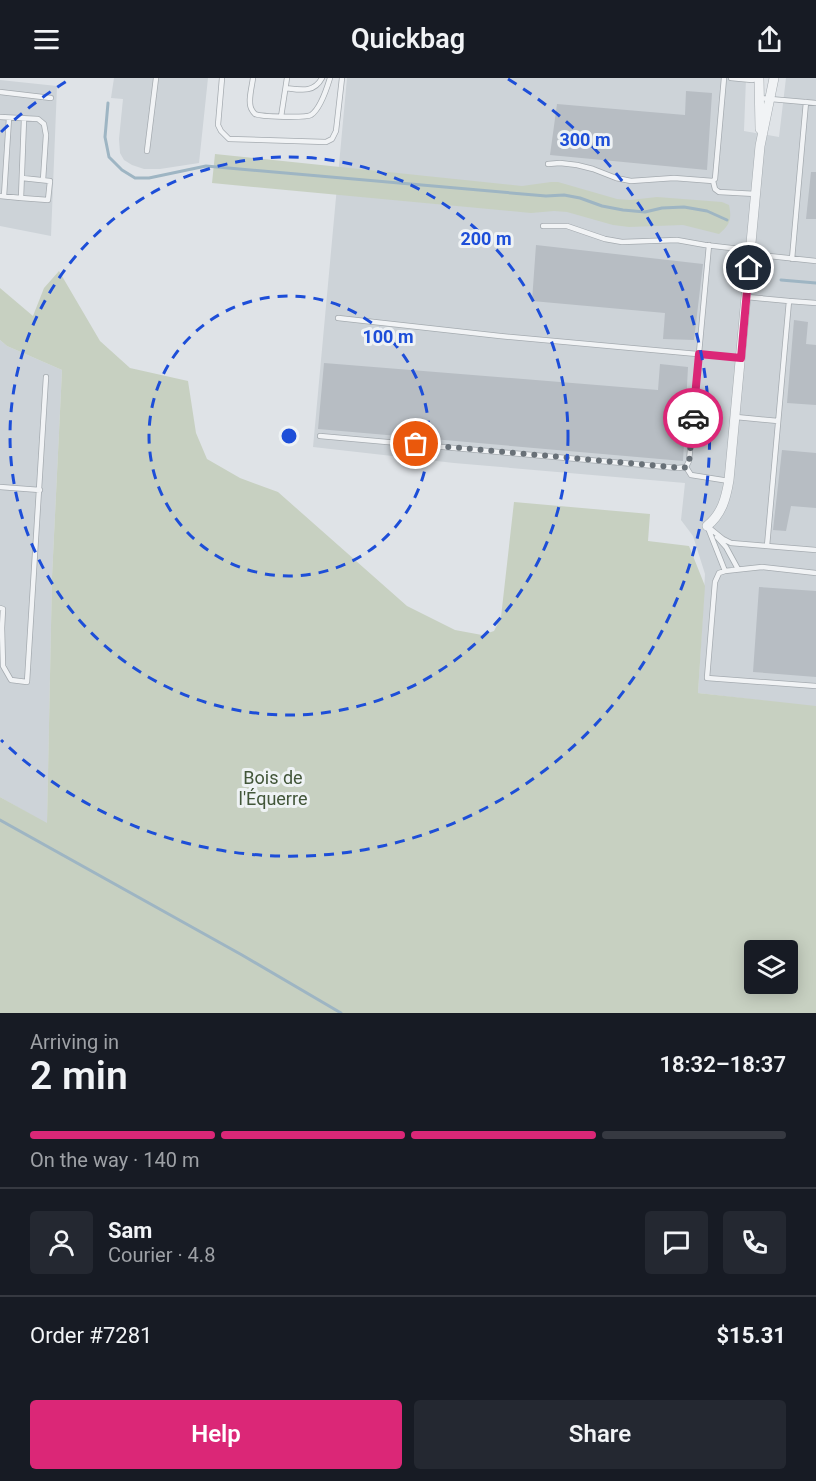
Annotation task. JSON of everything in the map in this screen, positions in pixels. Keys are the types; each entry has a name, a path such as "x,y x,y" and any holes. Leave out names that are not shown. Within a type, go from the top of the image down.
{"street":[{"path":"707,526 723,504 729,481 760,146 759,78"},
{"path":"760,146 774,78"}],"lane":[{"path":"147,151 156,78"},
{"path":"222,78 218,125 229,139 326,142 332,139 336,131 342,78"},
{"path":"253,78 250,105 252,111 256,114 281,117 308,117 314,113 330,78"},
{"path":"281,117 287,78"},
{"path":"286,88 308,90 315,88 322,78"},
{"path":"724,78 713,181 715,189 719,192 756,194"},
{"path":"731,78 752,80 759,78"},
{"path":"0,92 51,98"},
{"path":"759,98 816,103"},
{"path":"792,259 806,102"},
{"path":"0,117 38,119 44,124 46,135 43,180"},
{"path":"9,118 2,196 48,200 50,181 22,178"},
{"path":"21,198 24,118"},
{"path":"548,164 577,165 631,181 674,178 713,181"},
{"path":"543,226 567,226 605,239 622,242 669,239 740,249 760,255 816,261"},
{"path":"686,467 689,461 709,245"},
{"path":"747,297 816,303"},
{"path":"767,546 789,301"},
{"path":"338,318 741,358"},
{"path":"0,608 3,609 1,628 3,666 11,680 27,682 46,377"},
{"path":"736,417 778,421"},
{"path":"320,436 686,467"},
{"path":"686,467 692,476 729,481"},
{"path":"0,487 40,490"},
{"path":"707,526 731,543 816,550"},
{"path":"707,526 726,547 738,569"},
{"path":"707,526 725,571"},
{"path":"816,573 762,567 719,573 715,582 707,678 816,686"}],"shaded area":[{"path":"114,78 208,78 199,163 144,169 124,160 120,153 119,139 123,99 111,98"},
{"path":"347,78 746,78 744,131 779,137 786,78 816,78 816,707 698,693 705,574 693,536 681,520 685,483 454,463 313,447"},
{"path":"0,80 57,86 51,236 0,226"},
{"path":"0,340 7,346 62,370 52,577 47,824 0,797"}],"green space":[{"path":"215,154 522,186 558,182 617,199 657,197 722,202 729,205 730,218 726,228 719,234 683,225 629,227 613,225 567,212 531,213 212,183"},
{"name":"Bois de l'Équerre","path":"59,271 100,341 130,368 188,381 196,433 207,459 240,478 278,492 407,606 455,630 482,635 494,631 501,617 514,502 650,514 648,541 689,546 705,586 698,693 816,706 816,1013 0,1013 0,797 47,823 52,577 62,370 7,346 0,340 0,288 33,316 44,288"}],"building":[{"path":"686,91 712,93 707,170 550,155 557,104 685,115"},
{"path":"811,172 816,172 816,219 806,219"},
{"path":"536,245 703,264 694,340 663,339 665,313 532,301"},
{"path":"794,320 808,322 806,344 816,345 816,405 787,403"},
{"path":"324,363 658,390 660,364 688,367 683,461 318,429"},
{"path":"782,450 816,453 816,508 791,506 786,531 773,530"},
{"path":"759,587 816,591 816,677 753,672"}],"waterway":[{"path":"108,103 105,137 109,157 122,170 135,178 149,178 206,166 546,196 564,195 602,206 645,212 662,208 684,207 707,211 727,220"},
{"path":"781,280 816,283"},
{"path":"0,820 341,1013"}],"way so far":[{"path":"416,444 683,468 689,464 693,418"}],"route":[{"path":"693,418 699,354 741,358 749,268"}]}
